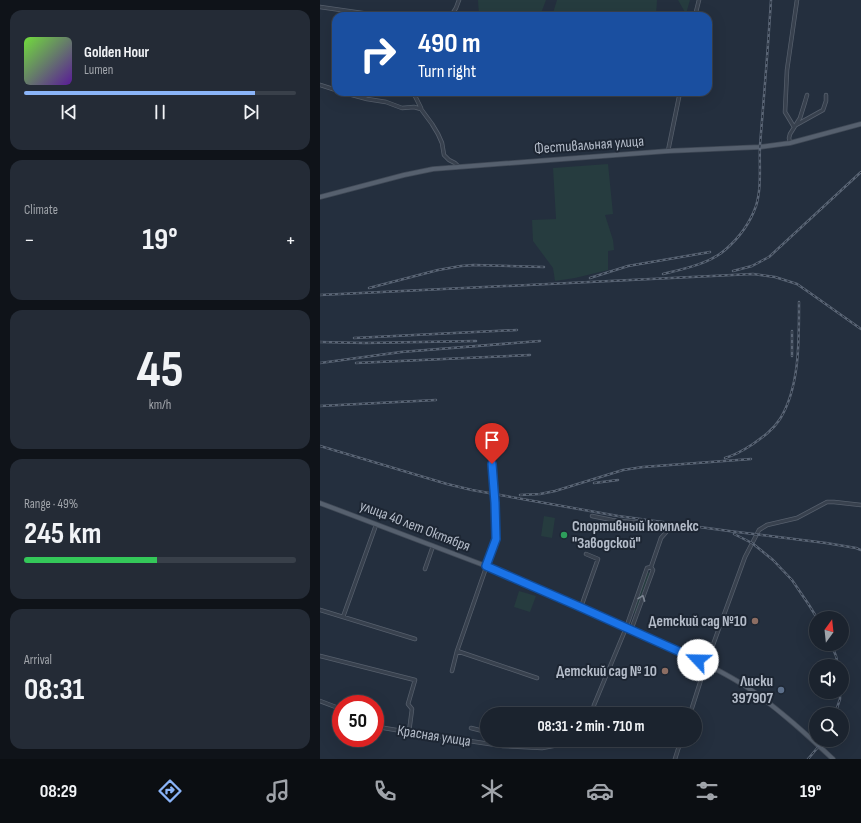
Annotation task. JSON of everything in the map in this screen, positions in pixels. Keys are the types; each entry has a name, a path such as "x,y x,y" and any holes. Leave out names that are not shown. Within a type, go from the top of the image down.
{"main road":[{"name":"Фестивальная улица","path":"320,197 433,169 668,151 754,147 790,143 861,124"},
{"name":"улица 40 лет Октября","path":"320,503 486,566 706,664 750,689 788,718 833,759"}],"street":[{"path":"454,12 459,0"},
{"path":"696,12 699,0"},
{"path":"795,127 785,112 787,70 797,0"},
{"path":"320,7 356,12"},
{"path":"320,85 332,89"},
{"path":"790,143 790,134 800,118 807,95"},
{"path":"795,127 823,110 826,95"},
{"path":"356,96 386,102 402,108 414,107 421,109"},
{"path":"415,96 421,109 438,134 442,143 444,155 458,166"},
{"path":"668,151 679,96"},
{"path":"452,671 457,651 496,539 492,464"},
{"path":"692,707 706,664 745,557 759,530 767,525 797,518 828,502 861,504"},
{"path":"592,516 612,520 669,526 668,530 661,538 651,567 648,568 626,628 594,707"},
{"path":"343,616 376,525"},
{"path":"425,569 433,546"},
{"path":"580,607 598,559 586,554"},
{"path":"630,630 653,570 651,567"},
{"path":"320,610 415,639"},
{"path":"457,651 538,678"},
{"path":"320,656 415,680 408,704 412,709 408,732"},
{"path":"320,701 332,706"},
{"name":"Красная улица","path":"384,728 503,746 547,747"},
{"name":"Красная улица","path":"471,728 480,730"},
{"path":"675,759 679,747"}],"green space":[{"path":"478,0 546,0 542,12 479,12"},
{"path":"557,0 657,0 656,12 553,12"},
{"path":"678,0 690,0 687,12 685,12"},
{"path":"608,164 613,214 605,215 613,240 614,250 608,251 608,270 555,281 553,268 533,241 532,220 556,219 553,168"},
{"path":"544,516 555,518 552,538 541,536"},
{"path":"647,572 650,573 635,613 632,612"},
{"path":"519,591 536,596 530,612 514,607"}],"railway":[{"path":"663,274 696,265 719,255 739,235 751,218 756,206 760,184 760,145 771,0"},
{"path":"733,271 752,266 769,257 861,172"},
{"path":"590,278 628,266 710,252"},
{"path":"369,288 438,270 461,266 544,267"},
{"path":"320,295 753,274 775,277 797,284 861,329"},
{"path":"725,458 736,454 768,433 780,419 787,406 795,378 797,362 799,302"},
{"path":"354,338 517,330"},
{"path":"792,331 792,356"},
{"path":"320,342 365,343 476,341"},
{"path":"320,363 401,352 540,341"},
{"path":"356,363 530,355"},
{"path":"320,406 436,400"},
{"path":"320,446 472,490 618,516 826,543 861,550"},
{"path":"520,495 540,494 555,491 623,470 643,467 751,459"},
{"path":"594,483 618,480"},
{"path":"734,534 752,543 773,560 792,580 813,611"},
{"path":"834,651 837,659"},
{"path":"837,707 840,699"},
{"path":"808,759 818,747"}],"place":[{"name":"Спортивный комплекс \"Заводской\"","path":"564,535"},
{"name":"Детский сад №10","path":"755,621"},
{"name":"Детский сад № 10","path":"665,671"},
{"name":"Лиски 397907","path":"781,690"}],"route":[{"path":"492,464 496,539 486,566 698,660"}]}
